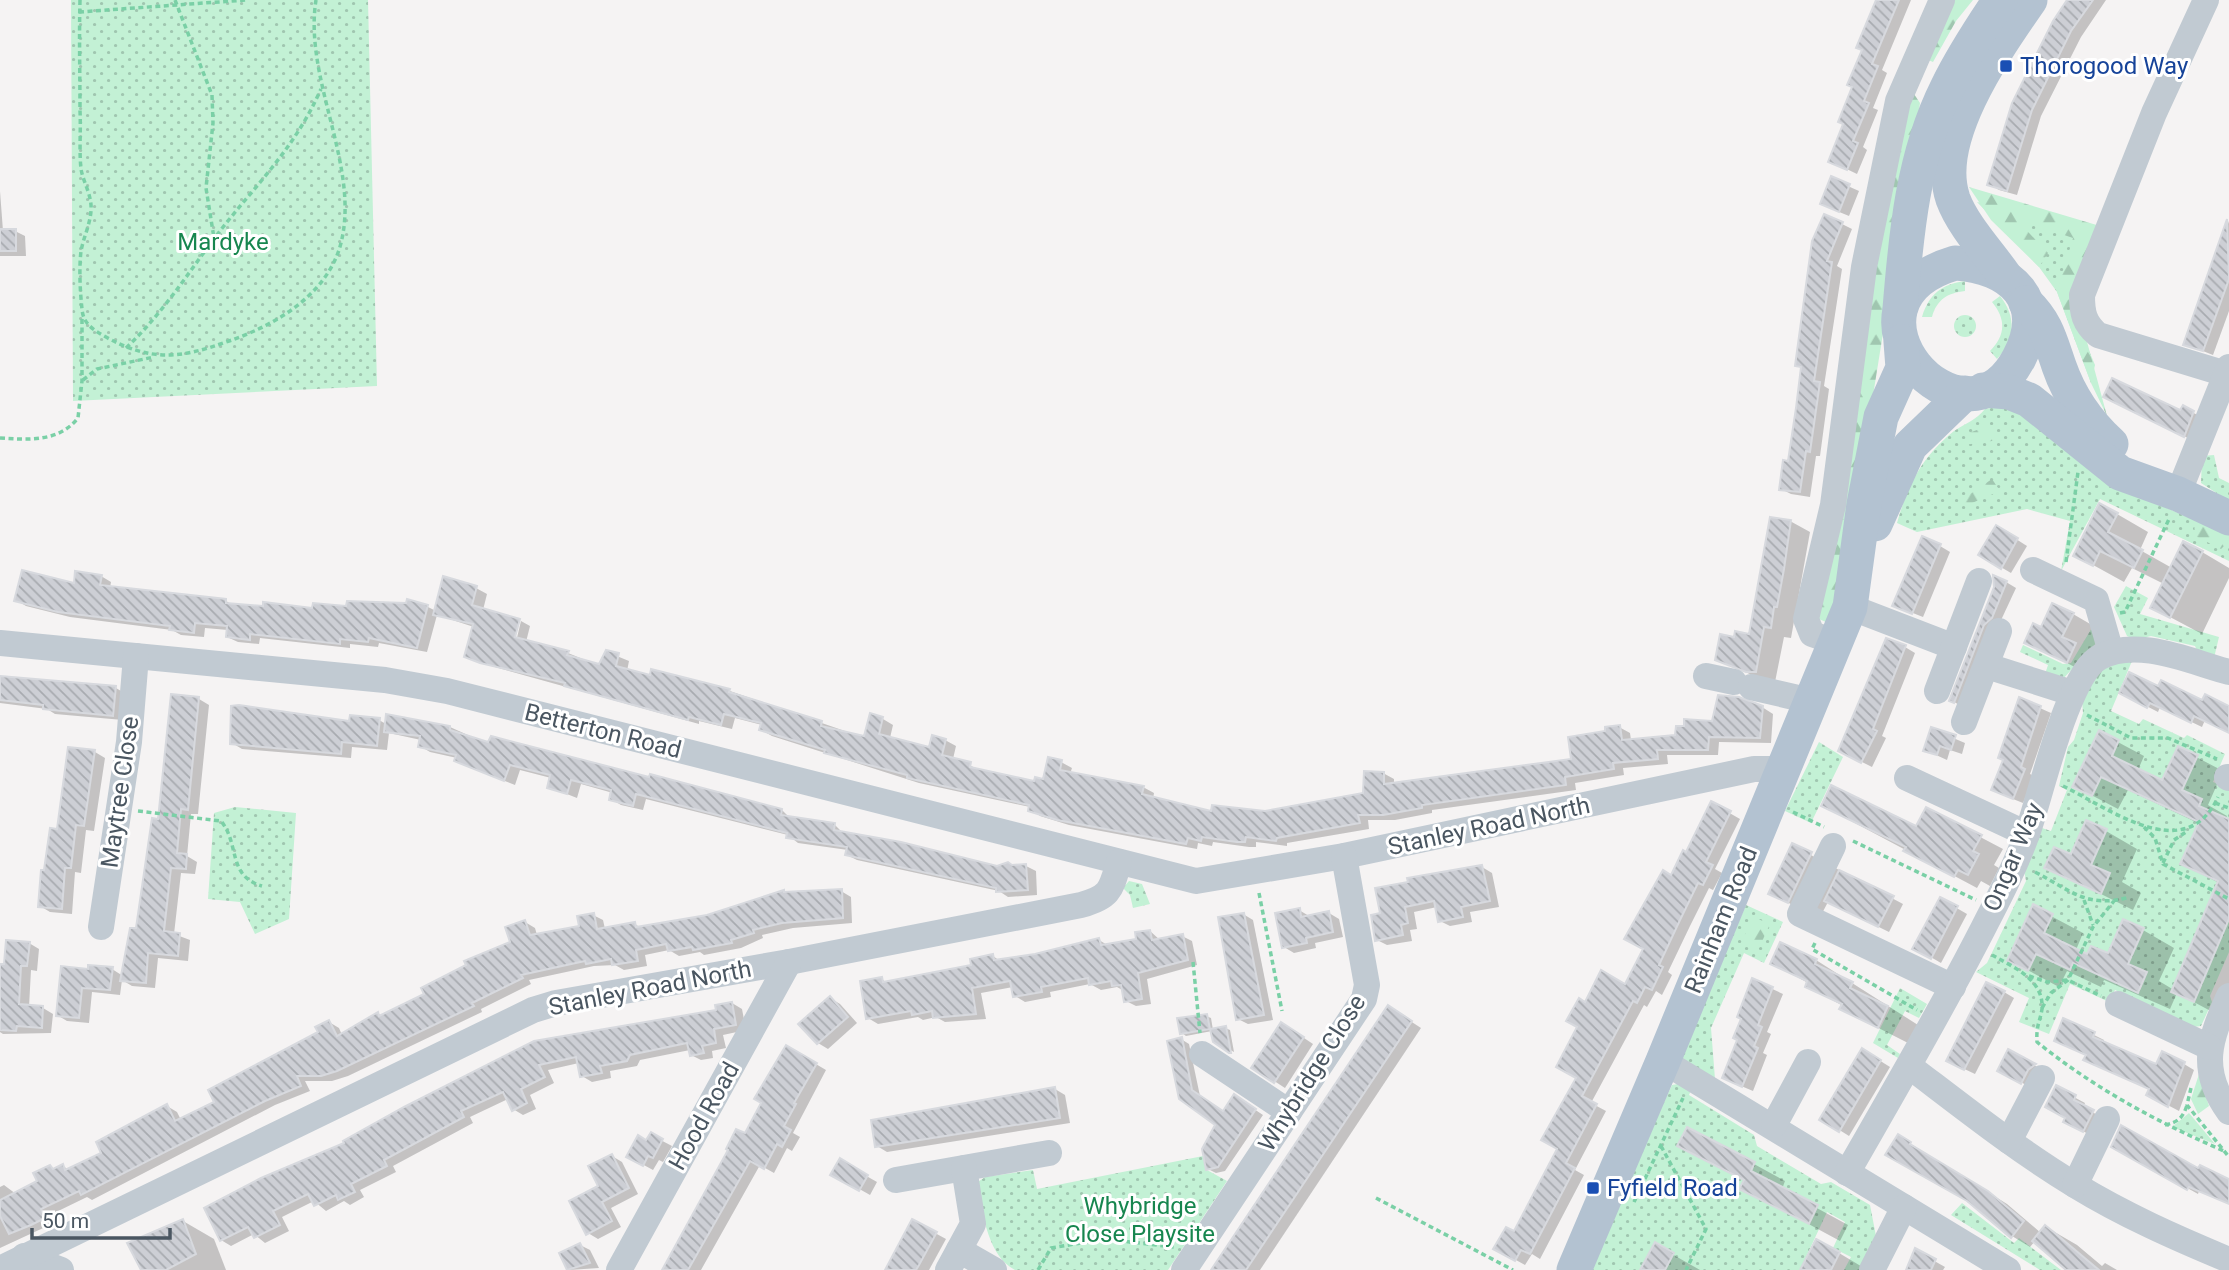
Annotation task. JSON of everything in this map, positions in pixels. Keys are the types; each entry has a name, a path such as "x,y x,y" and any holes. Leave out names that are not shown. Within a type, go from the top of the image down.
{"main road":[{"name":"Rainham Road","path":"1573,1270 1678,1069 1775,784 1850,607 1864,504 1881,417 1903,368 1900,329 1915,182 1946,90 2000,0"},
{"path":"2030,0 1989,61 1961,122 1949,161 1948,176 1954,202 2004,275 2017,286 2026,303 2041,318 2068,388 2102,436 2127,459 2161,479 2174,506"},
{"path":"2004,275 1979,264 1955,263 1938,268 1906,295 1900,329 1923,376 1951,393 2009,393 2029,400 2120,473 2174,506 2229,518"},
{"path":"1974,392 2005,376 2020,356 2029,321 2026,303"},
{"name":"Rainham Road","path":"1857,565 1910,446 1974,392"}],"street":[{"path":"1835,642 1812,634 1806,619 1833,505 1864,267 1898,101 1942,0"},
{"path":"2174,506 2222,405 2228,370 2098,335 2088,326 2082,312 2082,295 2154,113 2206,0"},
{"path":"2033,570 2096,600 2111,652 2147,650 2229,672"},
{"path":"1937,691 1979,581"},
{"path":"1850,607 1954,647"},
{"path":"1964,722 1999,631"},
{"name":"Betterton Road","path":"0,643 385,680 447,691 1196,881"},
{"name":"Ongar Way","path":"1846,1173 1935,1020 1993,908 2027,834 2046,777 2079,704 2089,666 2111,652"},
{"name":"Maytree Close","path":"101,927 129,742 136,656"},
{"path":"1987,666 2079,704"},
{"path":"1706,676 1811,701"},
{"name":"Stanley Road North","path":"1196,881 1345,856 1754,768 1775,784"},
{"path":"1907,778 2027,834"},
{"path":"1836,838 1800,914 1953,987"},
{"name":"Whybridge Close","path":"1191,1260 1366,992 1345,856"},
{"name":"Stanley Road North","path":"0,1269 533,1010 556,1003 789,962 1098,900 1110,892 1119,862"},
{"name":"Hood Road","path":"619,1270 789,962"},
{"path":"2229,996 2209,1047 2213,1083 2229,1112"},
{"path":"2118,1004 2209,1047"},
{"path":"1204,1056 1289,1112"},
{"path":"1774,1125 1808,1062"},
{"path":"1909,1066 2009,1141 2075,1185 2165,1234 2229,1260"},
{"path":"1678,1069 1774,1125 1846,1173 1904,1207 1979,1262 2008,1270"},
{"path":"2009,1141 2042,1078"},
{"path":"2075,1185 2107,1119"},
{"path":"896,1180 1049,1153"},
{"path":"964,1168 973,1224 953,1260 994,1270"},
{"path":"1872,1270 1904,1207"},
{"path":"24,1256 61,1270"}],"path":[{"path":"0,438 41,438 64,432 78,418 81,410 81,252 91,219 91,201 81,169 80,0"},
{"path":"79,12 176,2 246,0"},
{"path":"82,381 97,369 191,352 252,331 310,297 328,274 340,247 344,220 335,138 321,89 315,42 316,0"},
{"path":"176,2 212,96 214,123 206,188 214,239"},
{"path":"126,348 165,306 214,239 286,152 321,89"},
{"path":"82,311 86,324 126,348 160,356"},
{"path":"2063,584 2080,463"},
{"path":"2101,617 2125,612 2174,506"},
{"path":"2079,704 2131,738 2168,738 2227,764 2228,778 2215,803 2198,825 2174,840 2163,864"},
{"path":"2046,777 2143,826 2168,831 2188,830"},
{"path":"1775,784 1836,838 1993,908"},
{"path":"2215,803 2229,808"},
{"path":"119,809 221,821 231,836 236,866 248,881 262,886"},
{"path":"2143,826 2155,838 2163,864 2229,899"},
{"path":"2015,861 2082,897 2102,903 2130,897"},
{"path":"1255,871 1282,1011"},
{"path":"2082,897 2089,907 2093,927"},
{"path":"2115,901 2093,927 2068,980 2051,993 2036,1024 2037,1042 2070,1069 2165,1125 2224,1151"},
{"path":"1824,926 1812,949 1935,1020"},
{"path":"1974,946 2027,975 2048,982 2068,980 2118,1004"},
{"path":"1192,962 1204,1056"},
{"path":"2027,975 2040,995 2042,1010"},
{"path":"1631,1208 1661,1146 1678,1069"},
{"path":"2165,1125 2176,1122 2184,1115 2187,1105"},
{"path":"1661,1146 1706,1229 1686,1270"},
{"path":"1376,1198 1513,1270"},
{"path":"1038,1270 1051,1248 1104,1239 1191,1260"}],"green space":[{"name":"Mardyke","path":"71,0 368,0 377,386 73,401"},
{"path":"1954,0 1973,0 1956,21 1933,62 1926,59"},
{"path":"1914,94 1920,103 1849,545 1828,623 1819,619 1873,258 1902,112"},
{"path":"1969,187 2100,226 2086,338 2107,416 2091,383 2057,292 2073,238 2016,219 2048,253 2039,267 1991,220"},
{"path":"1977,202 2100,226 2074,315 2095,365 2091,383 2057,292 2039,267"},
{"path":"1965,281 1965,291 1944,298 1932,317 1922,317 1933,296 1943,288"},
{"path":"2000,296 2009,312 2012,328 2007,344 1997,359 1990,351 1999,339 2002,321 1992,302"},
{"path":"1965,315 1973,318 1976,326 1973,334 1965,337 1957,334 1954,326 1957,318"},
{"path":"2017,407 2100,479 2229,535 2229,561 2100,499 2061,571 2070,521 2027,509 1917,532 1897,523 1911,484 1933,451 1954,431 1985,409"},
{"path":"1990,425 1999,440 1964,445 1969,433"},
{"path":"2214,455 2219,478 2229,483 2229,501 2201,483 2202,456"},
{"path":"1992,479 2000,491 1965,506 1961,500"},
{"path":"2194,520 2229,535 2229,541 2221,549 2195,536"},
{"path":"2126,586 2148,598 2140,614 2219,637 2214,658 2198,653 2195,646 2151,636 2135,640 2127,636 2114,607"},
{"path":"2096,621 2099,640 2061,681 2043,680 2048,665 2020,652 2023,645 2063,664 2071,663"},
{"path":"2132,661 2111,711 2139,724 2143,719 2184,738 2187,735 2225,754 2213,782 2229,788 2229,952 2210,996 2212,1002 2201,1026 2193,1027 2115,990 2109,1002 2070,984 2049,1034 2019,1022 2029,998 1976,972 1987,963 2026,881 2024,870 2042,828 2051,831 2067,790 2059,786 2068,747 2074,740 2083,713 2082,700 2099,671"},
{"path":"1819,742 1843,757 1811,823 1785,811"},
{"path":"235,807 296,813 289,919 255,934 240,902 208,899 214,813"},
{"path":"1129,881 1142,884 1150,904 1133,908 1130,895 1123,888"},
{"path":"1746,905 1783,922 1764,963 1744,953 1711,1028 1715,1079 1687,1068 1681,1054"},
{"path":"1753,917 1770,924 1759,948 1742,941"},
{"path":"1900,988 1927,1004 1919,1018 1905,1011 1887,1045 1900,1054 1898,1058 1873,1043"},
{"path":"2199,1074 2209,1106 2198,1114 2191,1099"},
{"path":"1672,1085 1692,1088 1689,1095 1754,1135 1757,1146 1821,1184 1831,1182 1870,1205 1876,1236 1859,1270 1844,1270 1851,1257 1833,1248 1845,1222 1827,1212 1800,1270 1665,1270 1674,1253 1655,1243 1640,1270 1585,1270","holes":["1686,1127 1755,1162 1751,1171 1818,1205 1809,1224 1740,1189 1744,1180 1677,1146"]},
{"path":"2189,1113 2215,1144 2172,1127"},
{"name":"Whybridge Close Playsite","path":"1203,1156 1207,1170 1227,1181 1168,1270 1015,1270 999,1255 988,1234 977,1190 978,1182 985,1177 1033,1170 1037,1189"},
{"path":"1962,1203 2014,1243 2019,1238 2061,1270 2040,1270 1951,1215"}],"building":[{"path":"1876,0 1899,0 1872,64 1878,66 1864,101 1869,103 1853,141 1858,143 1847,170 1828,162 1843,124 1838,122 1852,87 1847,85 1862,50 1856,48"},
{"path":"2067,0 2093,0 2071,31 2032,110 2007,191 1987,185 2012,103 2053,21"},
{"path":"1831,176 1850,184 1839,212 1820,204"},
{"path":"1824,214 1843,222 1827,261 1832,262 1814,381 1820,382 1810,452 1806,451 1800,492 1779,490 1783,460 1788,461 1796,408 1801,367 1795,366 1812,241"},
{"path":"2227,219 2229,279 2203,351 2183,345"},
{"path":"0,229 16,229 16,251 0,251"},
{"path":"2112,378 2180,410 2183,405 2194,411 2184,437 2103,397"},
{"path":"2099,503 2118,513 2108,532 2143,550 2134,568 2100,551 2093,566 2073,556"},
{"path":"1770,517 1791,520 1784,569 1771,628 1764,627 1756,672 1746,672 1715,660 1720,634 1734,637 1735,631 1749,634"},
{"path":"1996,525 2018,538 2001,569 1978,555"},
{"path":"1922,536 1941,544 1912,614 1892,606"},
{"path":"2183,541 2203,551 2170,618 2150,608"},
{"path":"22,570 74,583 75,571 102,575 100,585 226,599 226,603 263,606 263,602 312,608 313,603 346,606 347,601 406,603 407,599 428,605 417,648 369,638 368,642 340,639 340,644 250,634 250,640 226,637 227,626 195,623 194,633 169,630 170,626 58,612 14,601"},
{"path":"1993,575 2007,581 1992,618 1984,625 1954,703 1949,701 1994,587"},
{"path":"443,576 477,586 472,605 520,619 515,637 569,651 567,655 599,664 606,650 619,653 616,666 650,675 651,669 730,689 729,692 822,721 821,726 864,736 870,713 883,717 879,734 929,747 932,735 946,739 942,755 971,762 970,767 1034,781 1035,777 1043,779 1048,757 1062,760 1060,770 1144,786 1142,794 1211,811 1212,805 1265,811 1363,793 1364,771 1384,772 1384,784 1571,759 1568,737 1605,731 1605,727 1620,725 1622,740 1675,735 1676,726 1684,726 1684,719 1712,721 1718,695 1739,697 1763,706 1760,738 1709,737 1708,750 1657,750 1658,759 1613,763 1614,769 1565,777 1566,785 1422,805 1422,808 1383,815 1358,815 1360,823 1277,838 1276,841 1246,837 1245,842 1237,842 1202,837 1201,841 1188,838 1186,844 1057,820 1028,811 1029,805 907,778 907,775 824,753 825,750 759,730 761,723 724,714 721,725 689,717 688,720 564,686 565,683 480,663 464,657 473,624 433,615"},
{"path":"2052,603 2074,613 2062,637 2076,643 2067,663 2024,643 2033,623 2041,627"},
{"path":"1886,638 1906,645 1873,729 1877,731 1861,763 1838,751"},
{"path":"2129,672 2158,686 2161,680 2202,700 2205,694 2229,706 2229,733 2194,716 2191,723 2150,703 2147,708 2119,693"},
{"path":"0,676 116,686 113,716 43,709 43,705 0,700"},
{"path":"171,694 199,697 188,810 181,809 177,853 187,854 186,869 171,868 164,931 180,933 178,956 148,953 146,983 120,981 130,928 136,928 152,818 158,819"},
{"path":"2019,697 2041,706 2021,767 2025,769 2013,799 1991,790 2003,760 1998,758"},
{"path":"231,706 349,721 350,715 380,718 377,746 342,742 341,754 230,744"},
{"path":"386,714 450,726 450,730 488,742 491,736 649,777 650,774 782,809 781,815 835,823 834,830 901,842 997,866 1008,862 1012,865 1026,864 1028,890 996,892 996,888 845,855 847,847 786,838 787,833 636,794 633,806 609,800 611,790 571,780 567,794 547,788 550,775 510,765 504,781 454,761 456,755 418,747 420,736 384,732"},
{"path":"1931,727 1956,735 1951,750 1940,746 1937,755 1923,751"},
{"path":"2099,730 2119,740 2112,756 2162,780 2178,746 2198,755 2182,790 2202,799 2199,806 2229,819 2229,919 2194,1002 2171,992 2218,881 2180,864 2199,822 2101,777 2092,796 2072,787"},
{"path":"68,747 95,750 84,826 76,825 71,868 65,868 62,909 38,907 41,870 44,870 50,828 57,829"},
{"path":"1831,785 1916,826 1926,807 1982,835 1973,851 1979,854 1968,875 1958,870 1954,877 1903,851 1906,847 1821,806"},
{"path":"1711,801 1731,811 1706,862 1713,865 1703,885 1698,883 1659,965 1663,967 1652,990 1645,987 1637,1003 1633,1001 1582,1096 1597,1104 1566,1163 1575,1168 1530,1254 1521,1250 1515,1261 1493,1249 1506,1227 1514,1231 1557,1149 1541,1140 1576,1078 1556,1067 1577,1027 1566,1021 1579,998 1585,1002 1601,970 1625,984 1643,949 1624,939 1663,870 1671,875 1683,850 1686,852"},
{"path":"2086,820 2107,829 2091,865 2110,873 2101,894 2044,868 2054,847 2071,854"},
{"path":"1792,843 1812,852 1788,903 1768,894"},
{"path":"1482,865 1490,901 1461,907 1463,917 1438,922 1434,901 1405,907 1408,923 1401,925 1403,935 1375,941 1371,915 1380,913 1375,888 1408,882 1407,878"},
{"path":"1839,870 1894,896 1878,927 1824,901"},
{"path":"842,889 843,918 782,923 753,930 754,933 731,940 732,943 693,950 692,947 668,951 666,944 636,950 638,961 612,965 611,959 586,964 585,961 521,975 523,978 472,1003 474,1006 337,1071 321,1076 297,1076 301,1086 265,1101 81,1195 79,1191 41,1209 45,1218 31,1225 9,1234 0,1216 0,1200 37,1181 33,1173 50,1165 53,1169 63,1164 65,1170 101,1153 96,1142 167,1104 175,1121 214,1102 208,1090 318,1032 315,1027 329,1020 337,1036 378,1012 379,1016 424,994 421,988 466,965 464,961 510,942 505,927 525,920 530,935 579,926 577,916 594,913 597,929 635,922 636,927 707,915 784,890"},
{"path":"1940,897 1958,906 1931,959 1912,949"},
{"path":"2033,904 2053,914 2044,933 2087,954 2091,946 2108,953 2123,919 2144,928 2128,964 2147,972 2138,993 2073,963 2070,970 2036,954 2028,971 2007,961"},
{"path":"1300,908 1301,917 1329,911 1333,932 1306,938 1307,943 1282,948 1275,913"},
{"path":"1244,913 1264,1015 1236,1020 1218,917"},
{"path":"1150,930 1152,940 1183,934 1188,960 1138,973 1142,999 1124,1002 1121,985 1112,986 1111,981 1089,985 1088,978 1041,987 1042,992 1013,997 1010,981 972,988 976,1014 933,1018 932,1011 912,1015 911,1011 866,1019 860,981 882,977 883,982 971,965 970,959 993,954 994,960 1035,954 1099,938 1101,945 1136,939 1135,932"},
{"path":"6,940 30,942 27,966 21,966 19,1004 43,1006 42,1028 17,1026 16,1031 0,1030 0,964 4,964"},
{"path":"1780,942 1817,959 1815,964 1853,982 1850,988 1888,1006 1878,1028 1839,1009 1842,1004 1805,987 1807,981 1770,964"},
{"path":"88,965 113,967 110,990 82,988 79,1018 56,1016 61,966 88,969"},
{"path":"1752,978 1773,987 1758,1025 1762,1027 1754,1046 1758,1048 1742,1087 1722,1078 1737,1040 1733,1038 1741,1019 1737,1017"},
{"path":"1986,982 2005,991 1964,1070 1946,1061"},
{"path":"830,996 848,1017 817,1044 798,1024"},
{"path":"732,1002 736,1025 714,1029 716,1043 702,1046 704,1053 690,1056 687,1043 630,1055 627,1061 600,1066 602,1073 580,1077 576,1057 539,1065 545,1077 521,1089 527,1103 512,1111 503,1092 461,1111 464,1117 384,1160 387,1166 351,1184 355,1192 338,1200 336,1195 314,1206 308,1194 273,1211 280,1225 254,1238 248,1227 220,1241 204,1208 261,1178 344,1143 343,1141 404,1107 534,1041 716,1010 715,1005"},
{"path":"1388,1005 1412,1021 1246,1270 1211,1270"},
{"path":"1207,1014 1210,1029 1180,1034 1177,1018"},
{"path":"2063,1018 2095,1032 2093,1037 2156,1064 2162,1051 2185,1062 2168,1107 2146,1095 2149,1089 2083,1060 2086,1055 2054,1041"},
{"path":"1281,1022 1304,1037 1274,1083 1251,1068"},
{"path":"1226,1026 1231,1053 1213,1042 1210,1029"},
{"path":"1182,1037 1192,1090 1223,1111 1234,1094 1256,1109 1218,1167 1206,1170 1202,1149 1215,1125 1179,1099 1167,1041"},
{"path":"786,1045 817,1063 784,1126 791,1130 782,1147 777,1144 764,1169 750,1161 688,1270 662,1270 728,1150 726,1149 736,1129 745,1133 761,1103 754,1099"},
{"path":"1862,1048 1881,1060 1839,1132 1819,1120"},
{"path":"2008,1049 2036,1064 2028,1070 2021,1084 1997,1071"},
{"path":"2056,1085 2076,1095 2074,1100 2094,1110 2083,1132 2063,1122 2065,1118 2045,1107"},
{"path":"1055,1087 1060,1118 875,1147 871,1120"},
{"path":"2121,1125 2198,1168 2200,1165 2229,1179 2229,1204 2189,1187 2187,1190 2111,1147"},
{"path":"1687,1127 1755,1162 1751,1171 1818,1205 1809,1224 1739,1189 1744,1180 1677,1146"},
{"path":"651,1132 663,1139 653,1158 648,1156 643,1166 626,1157 638,1135 646,1140"},
{"path":"1898,1134 1988,1191 2024,1221 2011,1238 1967,1201 1885,1155"},
{"path":"612,1154 629,1188 602,1202 612,1221 586,1235 569,1201 598,1186 588,1166"},
{"path":"840,1158 868,1175 859,1191 830,1175"},
{"path":"183,1219 196,1254 166,1270 141,1270 127,1243"},
{"path":"912,1219 937,1232 916,1270 885,1270"},
{"path":"2045,1225 2099,1270 2066,1270 2032,1241"},
{"path":"1816,1239 1840,1252 1831,1270 1800,1270"},
{"path":"1655,1242 1674,1253 1665,1270 1640,1270"},
{"path":"580,1243 590,1263 567,1270 559,1253"},
{"path":"1915,1248 1936,1259 1931,1270 1906,1270"}],"place":[{"name":"Thorogood Way","path":"2006,66"},
{"name":"Fyfield Road","path":"1593,1188"}]}
